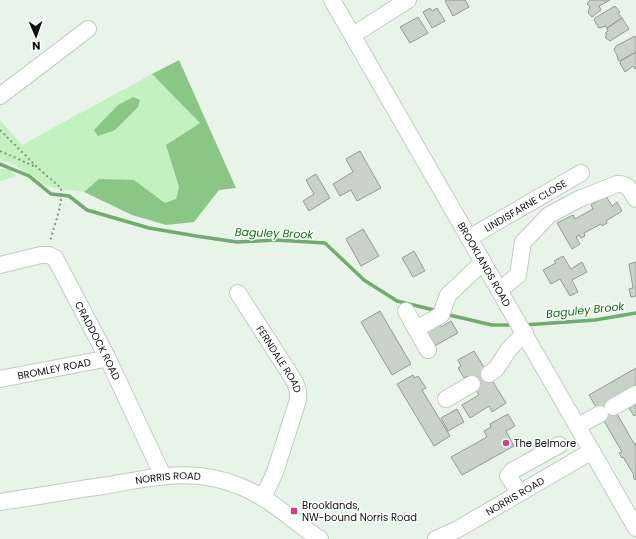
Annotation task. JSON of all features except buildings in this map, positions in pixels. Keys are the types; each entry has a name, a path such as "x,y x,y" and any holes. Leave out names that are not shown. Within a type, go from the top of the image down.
{"street":[{"name":"BROOKLANDS ROAD","path":"332,0 636,528"},
{"path":"353,36 408,0"},
{"path":"0,96 88,29"},
{"name":"LINDISFARNE CLOSE","path":"469,238 581,173"},
{"path":"500,290 518,275 523,242 550,215 579,199 616,184 626,184 636,199"},
{"path":"0,265 41,255 49,255"},
{"name":"CRADDOCK ROAD","path":"49,255 55,258 58,263 108,357 163,476"},
{"path":"416,329 444,305 483,262"},
{"name":"FERNDALE ROAD","path":"238,293 295,382 298,391 298,400 275,472 263,498"},
{"path":"406,311 428,350"},
{"path":"489,374 496,369 509,348 527,337"},
{"name":"BROMLEY ROAD","path":"0,378 108,357"},
{"path":"446,399 472,384"},
{"path":"578,426 636,394"},
{"path":"520,493 508,476 512,471 559,445"},
{"name":"NORRIS ROAD","path":"436,539 461,534 520,493 592,451"},
{"name":"NORRIS ROAD","path":"0,502 163,476 204,475 225,480 244,487 263,498 320,539"}],"path":[{"path":"0,130 38,168 61,188 61,200 57,221 52,235 49,255"},
{"path":"0,151 38,168"}],"green space":[{"path":"179,60 236,188 219,190 194,222 166,225 132,215 84,192 99,179 134,180 165,203 176,199 179,187 166,145 200,123 152,74"},
{"path":"152,74 200,123 166,145 179,187 176,199 165,203 152,194 99,179 84,192 59,189 41,184 17,166 0,159 0,120 22,145"},
{"path":"133,97 140,100 138,107 115,130 98,136 94,130 118,105"},
{"path":"0,169 10,169 16,176 0,181"}],"waterway":[{"name":"Baguley Brook","path":"0,164 29,176 51,194 69,196 87,210 149,228 237,242 276,240 325,243 364,280 397,301 438,311"},
{"name":"Baguley Brook","path":"524,325 595,320 636,313"},
{"name":"Baguley Brook","path":"445,314 492,325 514,325"}],"place":[{"name":"The Belmore","path":"506,443"},
{"name":"Brooklands, NW-bound Norris Road","path":"294,511"}]}
